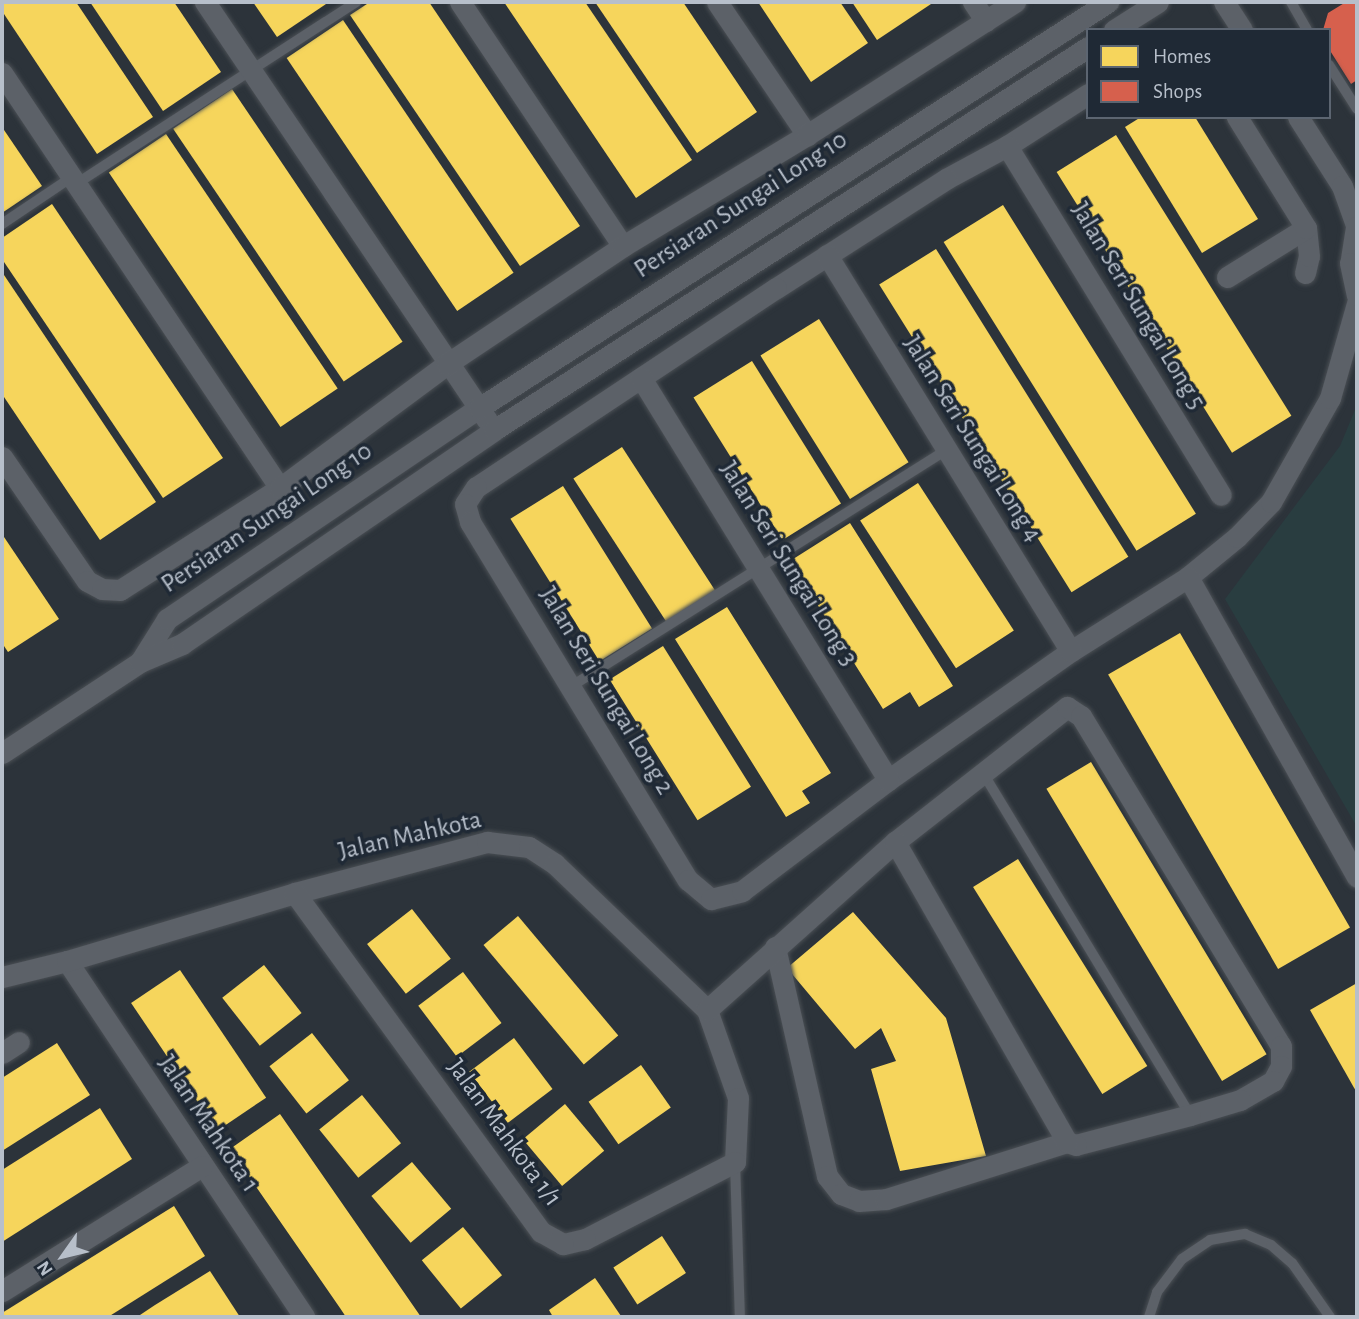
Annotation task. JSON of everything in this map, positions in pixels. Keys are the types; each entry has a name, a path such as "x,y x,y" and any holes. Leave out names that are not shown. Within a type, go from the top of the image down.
{"street":[{"path":"205,2 494,430"},
{"path":"460,2 623,246"},
{"path":"717,2 807,135"},
{"path":"973,2 986,22"},
{"path":"2,457 86,581 102,589 120,590 280,488 447,364 623,246 807,135 1016,2"},
{"name":"Persiaran Sungai Long 10","path":"140,663 167,620 479,408 1108,2"},
{"path":"1117,28 1158,2"},
{"path":"1224,2 1241,28"},
{"name":"Persiaran Sungai Long 10","path":"140,663 182,644 494,430 1086,48"},
{"path":"2,73 280,488"},
{"path":"641,378 946,179 1007,146 1086,94"},
{"path":"1238,119 1307,228 1309,256 1305,272"},
{"path":"1299,119 1342,186 1357,228 1350,263 1357,295"},
{"name":"Jalan Seri Sungai Long 5","path":"1007,146 1221,495"},
{"path":"1227,277 1307,228"},
{"name":"Jalan Seri Sungai Long 4","path":"827,255 1071,651"},
{"path":"888,780 1071,651 1188,577 1237,537 1271,502 1292,471 1330,398 1357,303"},
{"name":"Jalan Seri Sungai Long 2","path":"641,378 476,487 465,504 470,522 688,880 711,899 742,891 888,780"},
{"name":"Jalan Seri Sungai Long 3","path":"641,378 888,780"},
{"path":"1188,577 1357,877"},
{"path":"2,753 140,663"},
{"path":"707,1010 775,947 895,842 1061,709 1067,707 1081,716 1282,1046 1281,1066 1273,1081 1240,1100 1076,1145 1067,1142 886,1199 859,1201 841,1194 827,1176 775,947"},
{"name":"Jalan Mahkota","path":"2,977 67,961 295,893 487,842 529,846 555,864 707,1010 738,1098 735,1163"},
{"path":"895,842 1067,1142"},
{"name":"Jalan Mahkota 1/1","path":"295,893 541,1232 563,1244 585,1239 735,1163"},
{"name":"Jalan Mahkota 1","path":"67,961 304,1317"},
{"path":"2,1291 202,1166"}],"lane":[{"path":"2,224 356,2"},
{"path":"1291,2 1306,28"},
{"path":"1331,68 1357,109"},
{"path":"570,687 946,450"},
{"path":"983,773 1190,1115"},
{"path":"735,1163 740,1317"},
{"path":"1149,1317 1157,1292 1182,1259 1210,1240 1245,1234 1271,1245 1292,1263 1330,1317"}],"green space":[{"path":"1357,405 1357,827 1225,599 1340,446"}],"building: Homes":[{"path":"2,2 76,2 153,117 97,154 2,11"},
{"path":"90,2 174,2 221,72 163,111"},
{"path":"253,2 329,2 277,37"},
{"path":"370,2 429,2 580,226 520,266 350,15"},
{"path":"504,2 585,2 692,160 636,198"},
{"path":"595,2 683,2 757,112 697,153"},
{"path":"758,2 840,2 868,43 811,82"},
{"path":"852,2 934,2 877,40"},
{"path":"343,20 514,273 457,311 287,58"},
{"path":"232,89 403,342 344,382 173,129"},
{"path":"1138,119 1196,119 1258,219 1202,253 1125,127"},
{"path":"2,127 42,186 2,213"},
{"path":"166,134 338,389 280,427 109,173"},
{"path":"1116,135 1291,416 1232,453 1057,172"},
{"path":"52,204 223,458 163,498 2,259 2,238"},
{"path":"1003,205 1196,514 1137,551 944,242"},
{"path":"936,249 1128,557 1072,592 879,285"},
{"path":"2,272 156,502 100,540 2,394"},
{"path":"819,319 909,462 850,499 760,356"},
{"path":"752,361 841,503 783,540 693,398"},
{"path":"622,447 715,590 666,622 573,479"},
{"path":"918,483 1014,631 956,668 860,521"},
{"path":"563,486 652,628 599,661 510,519"},
{"path":"850,523 953,686 919,707 910,692 883,709 790,561"},
{"path":"2,534 59,619 8,652 2,643"},
{"path":"727,607 831,773 802,791 810,803 786,817 675,639"},
{"path":"1180,633 1350,927 1278,969 1108,674"},
{"path":"663,646 751,787 698,820 610,679"},
{"path":"1091,762 1267,1054 1222,1081 1046,789"},
{"path":"1018,859 1147,1066 1102,1094 973,887"},
{"path":"412,909 451,959 406,994 367,944"},
{"path":"853,912 946,1018 986,1156 900,1171 871,1069 896,1061 881,1028 855,1049 787,968"},
{"path":"518,916 618,1036 584,1064 484,945"},
{"path":"264,965 302,1013 260,1046 222,998"},
{"path":"180,970 266,1098 217,1131 131,1003"},
{"path":"463,972 502,1023 457,1057 418,1006"},
{"path":"1357,983 1357,1093 1310,1010"},
{"path":"312,1033 349,1080 306,1114 269,1066"},
{"path":"514,1038 553,1089 508,1123 469,1072"},
{"path":"57,1043 90,1095 2,1151 2,1078"},
{"path":"641,1065 671,1108 618,1144 589,1102"},
{"path":"362,1095 401,1143 358,1178 319,1130"},
{"path":"565,1104 604,1151 562,1186 523,1139"},
{"path":"100,1108 132,1159 2,1242 2,1170"},
{"path":"280,1114 421,1317 346,1317 230,1149"},
{"path":"412,1162 451,1209 411,1243 371,1196"},
{"path":"174,1206 205,1256 108,1317 2,1317 2,1313"},
{"path":"463,1227 502,1275 461,1309 422,1260"},
{"path":"662,1236 686,1273 637,1304 613,1268"},
{"path":"210,1271 240,1317 137,1317 155,1305"},
{"path":"595,1278 621,1316 553,1317 549,1310"}],"building: Shops":[{"path":"1346,2 1357,2 1357,80 1351,84 1331,52 1331,28 1324,28 1328,13"}]}
